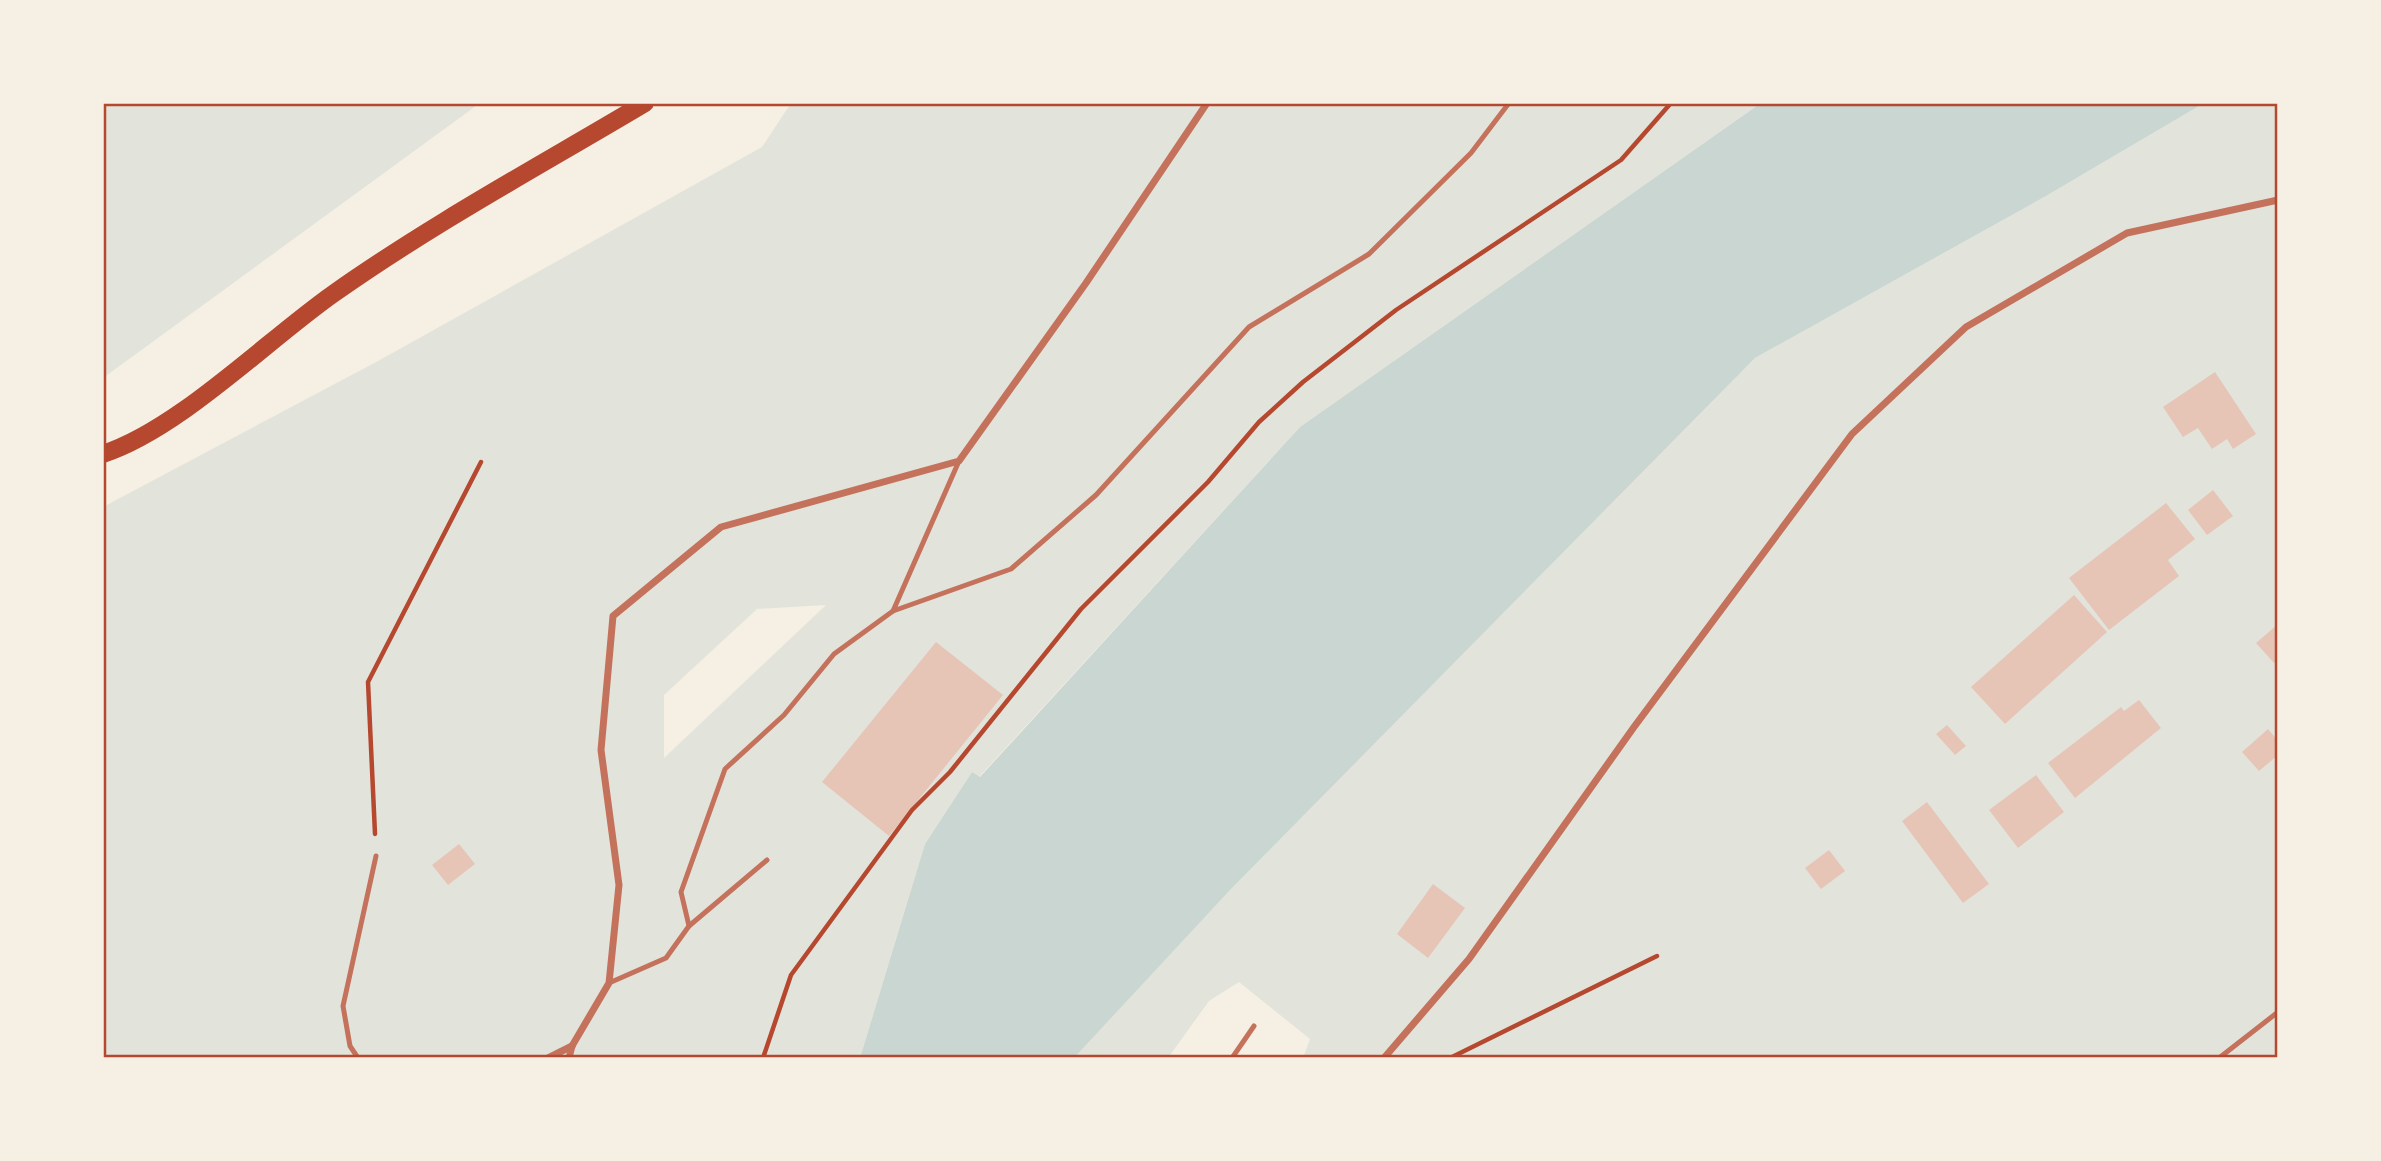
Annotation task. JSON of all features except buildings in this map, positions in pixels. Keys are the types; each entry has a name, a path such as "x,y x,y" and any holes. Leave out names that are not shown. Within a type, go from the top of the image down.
{"main road":[{"path":"103,454 183,411 287,327 366,271 645,103"}],"street":[{"path":"569,1058 572,1046 609,983 619,885 601,750 613,616 722,527 959,461 1086,284 1207,103"},
{"path":"1384,1058 1469,959 1634,727 1852,434 1966,327 2127,233 2278,200"},
{"path":"548,1058 572,1046"}],"lane":[{"path":"689,926 681,892 725,769 784,715 834,654 893,611 1012,569 1096,495 1249,327 1369,254 1471,153 1509,103"},
{"path":"893,611 959,461"},
{"path":"358,1058 350,1046 343,1006 376,856"},
{"path":"609,983 666,957 689,926 767,860"},
{"path":"2219,1058 2278,1012"},
{"path":"1232,1058 1254,1026"}],"path":[{"path":"764,1058 791,975 912,810 950,772 1081,609 1208,482 1259,422 1303,382 1396,310 1621,160 1671,103"},
{"path":"376,856 368,682 481,462"},
{"path":"1450,1058 1657,956"}],"shaded area":[{"path":"103,103 480,103 103,378"},
{"path":"791,103 1761,103 1300,427 979,777 972,772 925,844 860,1058 103,1058 103,507 378,361 762,147","holes":["826,605 664,758 664,695 757,609"]},
{"path":"1761,103 2204,103 2046,196 1755,358 1232,888 1074,1058 860,1058 925,844 972,772 980,777 1300,427"},
{"path":"2204,103 2278,103 2278,1058 1303,1058 1310,1039 1239,982 1209,1001 1168,1058 1074,1058 1232,888 1755,358 2046,196"}]}
